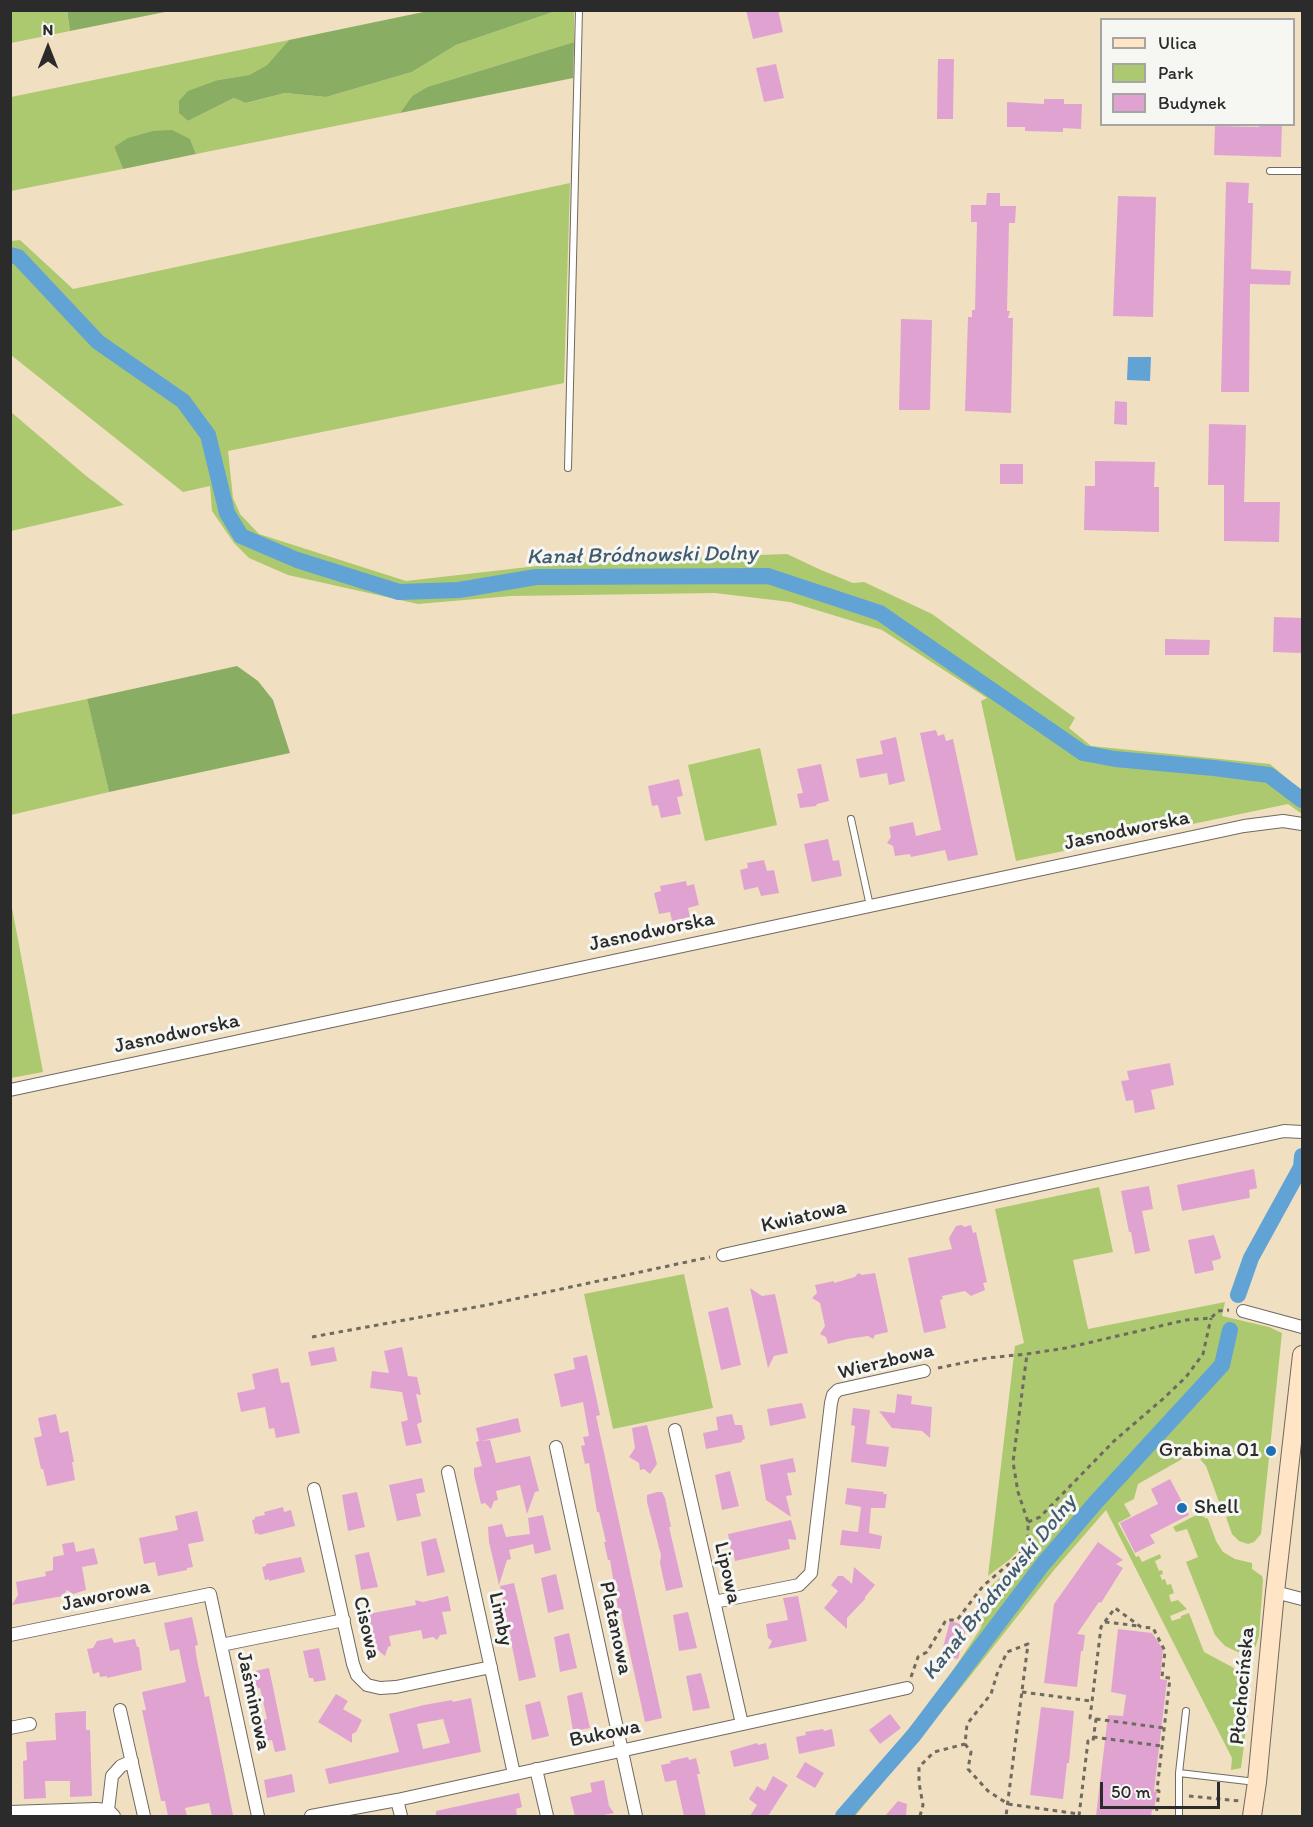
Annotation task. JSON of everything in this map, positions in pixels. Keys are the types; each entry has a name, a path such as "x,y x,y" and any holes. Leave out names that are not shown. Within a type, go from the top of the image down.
{"main road":[{"name":"Płochocińska","path":"1252,1816 1302,1355"}],"street":[{"name":"Jasnodworska","path":"10,1090 1244,826 1283,821 1302,824"},
{"name":"Kwiatowa","path":"723,1254 1272,1133 1302,1132"},
{"path":"1243,1311 1302,1327"},
{"name":"Wierzbowa","path":"714,1602 799,1585 811,1573 833,1395 838,1390 924,1371"},
{"name":"Lipowa","path":"675,1430 742,1724"},
{"name":"Platanowa","path":"556,1447 636,1816"},
{"name":"Limby","path":"448,1472 514,1774"},
{"name":"Cisowa","path":"314,1489 357,1675 367,1685 380,1688 396,1687 491,1667"},
{"path":"1275,1592 1302,1599"},
{"name":"Jaworowa","path":"10,1635 210,1594"},
{"name":"Jaśminowa","path":"210,1594 258,1816"},
{"path":"221,1646 344,1620"},
{"name":"Bukowa","path":"311,1816 397,1800 907,1688"},
{"path":"120,1710 144,1816"},
{"path":"10,1728 30,1724"},
{"path":"10,1812 96,1809 111,1814 112,1776 122,1766 132,1761"},
{"path":"536,1769 547,1816"},
{"path":"397,1800 401,1816"}],"lane":[{"path":"568,468 579,10"},
{"path":"1270,171 1302,171"},
{"path":"851,819 870,906"},
{"path":"1179,1816 1179,1773 1186,1711"},
{"path":"1179,1773 1257,1782"}],"path":[{"path":"312,1337 487,1305 723,1254"},
{"path":"1028,1522 1040,1517 1114,1441 1186,1377 1203,1354 1211,1318 1222,1310"},
{"name":"Wierzbowa","path":"924,1371 987,1358 1027,1354 1093,1342 1186,1320 1211,1318"},
{"path":"907,1688 918,1657 927,1652 946,1620 957,1620 983,1586 1017,1557 1028,1544 1028,1522 1018,1492 1013,1462 1027,1354"},
{"path":"1141,1627 1115,1608 1101,1628 1089,1718 1164,1728"},
{"path":"1105,1622 1153,1628 1165,1651 1162,1677 1170,1678 1156,1816"},
{"path":"1006,1816 1008,1804 1028,1644 1007,1652 991,1694 967,1724 965,1744 971,1752 968,1769 988,1791 1008,1804 1079,1815 1088,1741 1093,1741 1096,1719"},
{"path":"1022,1692 1092,1701"},
{"path":"1094,1737 1162,1746"},
{"path":"920,1816 923,1804 919,1767 934,1752 965,1744"},
{"path":"1179,1796 1241,1801"}],"green space":[{"path":"67,10 170,10 170,11 70,31"},
{"path":"433,10 556,11 456,45 412,72 326,97 285,93 246,103 234,98 188,121 179,113 179,101 188,91 218,80 249,75 267,65 289,40"},
{"path":"10,11 67,11 70,31 11,43"},
{"path":"556,11 574,11 574,42 427,87 412,96 400,113 196,154 190,139 114,147 123,169 11,191 11,97 289,40 267,65 249,75 218,80 179,112 188,121 234,98 247,103 285,93 326,97 412,72 456,45"},
{"path":"574,42 573,78 400,113 412,96 427,87"},
{"path":"172,130 190,139 196,154 123,169 114,147 128,138 153,131"},
{"path":"570,183 564,383 228,451 233,498 240,514 259,534 406,581 572,562 787,554 853,583 864,582 932,614 1075,718 1069,728 1091,746 1270,764 1302,791 1302,814 1288,804 1016,861 981,701 987,698 882,630 790,602 715,593 511,596 418,604 288,575 249,558 234,543 212,511 210,486 183,492 11,355 11,241 20,240 73,289"},
{"path":"11,412 85,475 124,505 11,531"},
{"path":"237,666 258,681 273,700 290,753 109,792 87,699"},
{"path":"87,699 109,792 11,815 10,715"},
{"path":"760,748 777,825 705,841 688,765"},
{"path":"11,908 43,1072 11,1078"},
{"path":"1099,1187 1113,1252 1073,1260 1088,1329 1225,1302 1222,1316 1269,1327 1282,1333 1261,1534 1254,1542 1248,1544 1239,1541 1232,1534 1226,1517 1230,1516 1229,1512 1223,1513 1206,1466 1200,1459 1194,1457 1184,1458 1138,1484 1134,1499 1124,1504 1131,1516 1118,1523 1136,1557 1139,1556 1142,1562 1160,1554 1161,1558 1155,1561 1159,1571 1162,1570 1163,1574 1160,1575 1162,1580 1165,1579 1167,1585 1171,1584 1174,1593 1169,1595 1171,1602 1178,1600 1187,1609 1170,1616 1172,1621 1189,1613 1204,1652 1240,1673 1238,1676 1247,1687 1250,1698 1241,1768 1231,1770 1232,1758 1106,1510 1054,1570 855,1816 836,1816 936,1696 981,1628 986,1591 1032,1546 1032,1537 1009,1560 988,1576 1015,1346 1024,1343 995,1209"},
{"path":"684,1274 713,1408 613,1429 584,1294"},
{"path":"1198,1514 1208,1519 1216,1541 1223,1552 1235,1559 1252,1563 1252,1569 1262,1576 1259,1636 1255,1648 1245,1651 1244,1655 1225,1646 1215,1635 1186,1562 1198,1557 1187,1529 1176,1532 1173,1527"}],"water":[{"path":"1128,357 1151,357 1150,381 1127,380"}],"building":[{"path":"746,10 778,10 783,32 753,39"},
{"path":"938,59 954,59 953,119 937,119"},
{"path":"776,64 784,98 764,102 756,68"},
{"path":"1044,99 1064,99 1064,104 1082,104 1081,129 1063,128 1063,132 1025,131 1025,127 1007,127 1007,102 1044,104"},
{"path":"1215,126 1282,126 1281,157 1214,155"},
{"path":"1226,182 1249,183 1248,203 1253,203 1251,269 1291,271 1290,285 1250,284 1249,392 1221,392"},
{"path":"987,193 1000,193 1000,206 1016,206 1015,223 1009,223 1007,311 1010,311 1008,318 1013,318 1011,413 965,411 968,317 972,317 972,310 975,310 977,222 971,222 971,205 986,205"},
{"path":"1118,196 1156,197 1153,317 1113,316"},
{"path":"901,319 932,320 930,410 899,410"},
{"path":"1115,401 1127,402 1127,425 1114,424"},
{"path":"1209,424 1246,425 1244,502 1280,502 1279,542 1224,541 1224,485 1208,485"},
{"path":"1095,461 1155,462 1154,487 1159,487 1159,532 1084,530 1085,486 1095,486"},
{"path":"1000,464 1023,464 1023,484 1000,484"},
{"path":"1274,617 1302,618 1302,653 1273,652"},
{"path":"1165,639 1210,640 1209,655 1165,655"},
{"path":"936,730 938,736 944,734 946,741 953,739 978,855 948,861 945,850 911,857 910,854 895,856 893,846 887,843 891,837 889,827 913,822 916,836 941,830 920,733"},
{"path":"896,737 905,781 889,785 887,773 860,778 856,759 883,754 880,741"},
{"path":"821,764 829,801 816,806 800,808 797,794 803,793 797,769"},
{"path":"679,779 683,796 677,797 681,814 661,818 658,805 652,806 648,786"},
{"path":"828,839 833,861 839,860 842,876 812,882 804,844"},
{"path":"764,860 767,871 774,870 779,893 761,896 758,887 744,890 740,870 748,868 747,863"},
{"path":"686,881 687,886 694,884 699,905 688,908 690,917 672,921 670,912 659,914 654,893 661,891 660,886"},
{"path":"1170,1063 1174,1085 1151,1090 1155,1109 1135,1113 1133,1100 1126,1101 1121,1081 1129,1080 1127,1071"},
{"path":"1254,1169 1257,1188 1249,1190 1249,1198 1182,1211 1177,1185"},
{"path":"1149,1186 1153,1209 1142,1211 1150,1251 1135,1254 1121,1191"},
{"path":"971,1225 973,1233 976,1232 987,1282 983,1283 985,1290 971,1296 965,1291 942,1296 943,1299 940,1300 946,1328 924,1333 908,1258 952,1249 949,1238 956,1226 964,1227"},
{"path":"1214,1235 1221,1257 1212,1261 1214,1270 1195,1274 1188,1240"},
{"path":"858,1273 862,1275 875,1273 888,1332 875,1335 873,1339 868,1336 828,1344 826,1337 820,1334 825,1326 820,1303 812,1298 817,1293 815,1285 834,1281 834,1283 855,1277"},
{"path":"750,1288 762,1296 775,1294 788,1353 774,1356 768,1368"},
{"path":"728,1307 741,1365 721,1370 708,1312"},
{"path":"334,1347 337,1361 311,1366 308,1352"},
{"path":"402,1347 408,1376 417,1377 421,1395 416,1394 422,1422 417,1424 422,1443 406,1446 401,1422 408,1420 402,1392 370,1388 372,1371 389,1373 384,1351"},
{"path":"587,1355 600,1415 596,1416 662,1718 645,1722 620,1608 618,1609 610,1560 608,1560 604,1542 606,1542 599,1512 597,1512 589,1463 585,1464 581,1446 585,1445 583,1437 589,1436 583,1402 561,1407 554,1374 575,1369 573,1358"},
{"path":"278,1368 281,1383 289,1382 300,1433 276,1438 274,1428 269,1429 265,1407 241,1412 237,1393 255,1389 252,1374"},
{"path":"897,1394 912,1396 911,1404 932,1407 930,1438 922,1431 892,1428 879,1411 895,1413"},
{"path":"802,1403 806,1418 770,1426 767,1409"},
{"path":"853,1408 870,1410 866,1444 889,1447 886,1467 851,1462 855,1426 851,1425"},
{"path":"56,1414 60,1433 68,1431 75,1480 47,1486 34,1438 42,1436 38,1418"},
{"path":"732,1414 735,1425 742,1425 745,1439 742,1442 706,1449 703,1433 718,1430 716,1417"},
{"path":"518,1418 521,1432 481,1441 490,1440 496,1463 530,1456 539,1491 535,1492 527,1514 520,1485 496,1491 498,1500 494,1501 491,1509 485,1503 481,1504 474,1475 474,1468 482,1466 476,1442 479,1441 476,1428"},
{"path":"647,1425 657,1464 650,1474 644,1469 640,1470 639,1463 629,1457 635,1448 632,1428"},
{"path":"793,1458 796,1472 787,1473 792,1495 786,1496 791,1517 766,1500 760,1465"},
{"path":"730,1471 739,1506 722,1510 715,1475"},
{"path":"422,1478 425,1492 416,1494 421,1516 397,1521 389,1485"},
{"path":"1170,1479 1189,1515 1150,1535 1155,1543 1135,1553 1120,1523 1158,1504 1151,1489"},
{"path":"847,1488 887,1494 885,1508 871,1508 869,1533 882,1536 880,1549 840,1545 842,1530 858,1532 861,1507 845,1504"},
{"path":"357,1492 365,1527 348,1531 342,1495"},
{"path":"662,1492 665,1498 671,1527 669,1527 683,1587 666,1591 660,1563 661,1555 647,1502 647,1495"},
{"path":"283,1507 284,1512 291,1510 295,1526 255,1534 252,1520 255,1517"},
{"path":"197,1511 204,1541 188,1544 193,1567 158,1576 155,1562 144,1564 139,1538 178,1530 175,1516"},
{"path":"543,1515 551,1550 535,1554 533,1544 509,1550 511,1559 507,1560 499,1585 489,1542 488,1527 502,1524 506,1537 530,1534 528,1518"},
{"path":"791,1520 796,1540 788,1539 790,1549 735,1561 728,1534"},
{"path":"436,1538 445,1572 427,1576 421,1542"},
{"path":"74,1542 76,1552 94,1548 98,1564 82,1567 86,1590 73,1594 67,1590 63,1596 12,1605 18,1595 16,1582 46,1576 45,1572 53,1570 53,1557 64,1555 62,1544"},
{"path":"1098,1542 1123,1560 1116,1564 1123,1568 1101,1603 1099,1602 1077,1634 1085,1635 1077,1687 1044,1683 1054,1604"},
{"path":"369,1552 378,1587 361,1590 355,1555"},
{"path":"301,1557 305,1572 265,1580 262,1567 266,1564"},
{"path":"854,1567 875,1585 847,1618 847,1629 824,1608 838,1591 831,1585 838,1576 843,1576 852,1584"},
{"path":"556,1574 564,1609 548,1613 541,1578"},
{"path":"514,1583 536,1677 519,1681 500,1586"},
{"path":"448,1596 451,1611 442,1612 447,1634 440,1635 437,1640 433,1637 423,1639 421,1630 389,1636 391,1646 388,1647 385,1656 373,1646 368,1614 416,1605 415,1600 423,1602"},
{"path":"798,1596 807,1641 768,1649 772,1641 768,1638 766,1624 788,1620 783,1598"},
{"path":"688,1612 697,1648 679,1651 673,1615"},
{"path":"192,1617 198,1645 195,1646 197,1660 205,1697 209,1696 233,1815 212,1816 209,1803 185,1808 187,1816 168,1816 165,1801 161,1801 142,1710 146,1710 142,1692 186,1682 179,1649 170,1651 164,1623"},
{"path":"950,1621 967,1626 958,1659 941,1655"},
{"path":"1118,1629 1152,1633 1163,1649 1160,1679 1167,1680 1154,1791 1157,1792 1151,1816 1096,1816 1108,1715 1123,1716 1126,1695 1111,1692"},
{"path":"569,1633 577,1668 560,1672 554,1637"},
{"path":"112,1638 114,1643 135,1639 139,1647 142,1670 107,1678 107,1676 100,1677 99,1672 93,1674 87,1649 93,1648 97,1641"},
{"path":"319,1648 326,1680 314,1682 313,1678 309,1678 303,1651"},
{"path":"269,1668 286,1750 275,1752 272,1740 256,1743 251,1722 267,1719 260,1688 245,1691 241,1674"},
{"path":"701,1673 710,1708 693,1711 686,1676"},
{"path":"582,1692 590,1728 573,1731 567,1696"},
{"path":"336,1694 348,1701 343,1709 362,1720 356,1732 352,1734 352,1743 318,1722"},
{"path":"471,1698 481,1752 329,1784 325,1769 399,1752 389,1714 424,1705 452,1700 453,1702","holes":["443,1719 450,1743 423,1749 417,1724"]},
{"path":"540,1701 549,1736 532,1740 525,1705"},
{"path":"1041,1707 1074,1711 1063,1799 1030,1795"},
{"path":"86,1711 86,1730 90,1730 92,1796 70,1797 70,1781 45,1781 46,1798 24,1799 23,1761 27,1760 26,1742 56,1740 55,1713"},
{"path":"890,1714 901,1728 880,1744 869,1730"},
{"path":"823,1729 824,1731 832,1729 835,1746 799,1754 796,1737 806,1735 805,1732"},
{"path":"757,1743 758,1745 766,1743 769,1759 734,1767 730,1751"},
{"path":"688,1757 689,1760 696,1758 706,1816 684,1816 676,1780 665,1782 661,1765"},
{"path":"805,1762 824,1773 815,1788 796,1777"},
{"path":"292,1774 295,1792 267,1798 264,1780"},
{"path":"773,1776 788,1785 768,1816 750,1816 757,1805 749,1799 757,1786 765,1791"},
{"path":"604,1780 609,1806 614,1813 575,1816 570,1797 592,1792 590,1783"},
{"path":"519,1793 522,1807 516,1809 517,1816 436,1816 436,1811"},
{"path":"898,1801 907,1804 906,1816 885,1816"}],"waterway":[{"name":"Kanał Bródnowski Dolny","path":"10,255 18,257 98,342 183,401 208,435 227,513 241,536 297,560 399,592 459,590 536,577 768,576 880,613 1083,753 1115,759 1269,775 1302,800"},
{"name":"Kanał Bródnowski Dolny","path":"1238,1295 1251,1258 1301,1167 1302,1156"},
{"name":"Kanał Bródnowski Dolny","path":"843,1816 914,1735 1043,1564 1096,1502 1222,1365 1230,1330"}],"place":[{"name":"Grabina 01","path":"1271,1451"},
{"name":"Shell","path":"1182,1508"}]}
